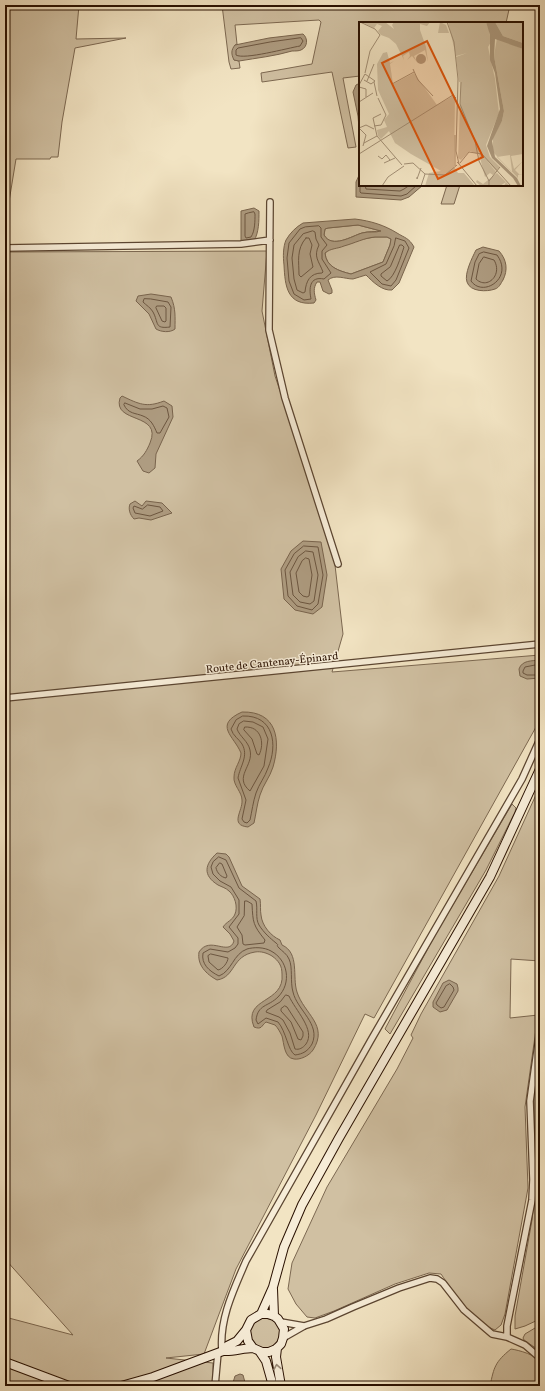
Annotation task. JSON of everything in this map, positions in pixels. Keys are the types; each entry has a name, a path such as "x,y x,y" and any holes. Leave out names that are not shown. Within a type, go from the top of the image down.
{"main road":[{"path":"261,1314 273,1286 284,1247 302,1205 490,877 540,769"},
{"path":"273,1286 274,1316"},
{"path":"121,1386 153,1377 221,1352 229,1352 237,1349 269,1352 281,1344 284,1329 281,1322 274,1316 261,1314 251,1320 246,1330 237,1341 227,1346 221,1352"},
{"path":"246,1330 248,1341 266,1361 273,1386"},
{"path":"277,1348 276,1357 282,1386"},
{"path":"5,1362 69,1386"}],"street":[{"path":"270,202 269,330 285,398 338,564"},
{"path":"5,248 242,244 270,240"},
{"name":"Route de Cantenay-Épinard","path":"5,698 540,644"},
{"path":"215,1386 221,1352 221,1334 224,1320 234,1288 246,1261 371,1040 522,779 540,739"},
{"path":"507,1337 507,1326 532,1200 533,1180 530,1101 540,1030"},
{"path":"283,1338 304,1326 326,1319 353,1306 430,1278 437,1279 443,1283 464,1310 492,1334 507,1337 525,1345 540,1358"},
{"path":"281,1322 304,1326"}],"shaded area":[{"path":"5,5 79,5 76,39 126,38 75,48 62,122 58,157 51,157 50,159 16,159 5,226"},
{"path":"222,5 510,5 506,22 359,22 359,76 343,78 356,147 348,148 332,72 262,82 261,73 312,64 321,22 319,20 235,25 237,44 235,45 234,60 239,61 240,68 231,69"},
{"path":"447,186 460,186 454,204 441,204"},
{"path":"358,225 381,231 365,232 348,239 337,241 332,241 324,235 325,229 328,228"},
{"path":"375,237 387,237 391,239 383,262 351,274 334,268 326,258 325,253 330,249"},
{"path":"267,251 262,311 275,376 333,548 343,634 332,672 540,655 540,718 374,1018 365,1014 316,1115 236,1269 204,1354 166,1358 213,1363 213,1386 5,1386 5,1317 73,1335 5,1259 5,252"},
{"path":"540,786 540,961 511,959 510,1018 538,1015 525,1107 528,1188 505,1314 501,1325 495,1330 480,1321 465,1306 441,1274 429,1273 395,1284 315,1318 307,1317 296,1304 288,1289 292,1263 327,1187 397,1069 413,1038 411,1035 421,1014 499,876"},
{"path":"512,804 516,808 515,812 486,870 390,1034 385,1029 434,937"},
{"path":"540,1041 540,1319 515,1329 515,1316 532,1220 535,1187 533,1090"},
{"path":"265,1318 276,1322 280,1333 276,1344 265,1348 254,1344 250,1333 254,1322"},
{"path":"540,1325 540,1351 523,1338 525,1334"},
{"path":"511,1349 527,1353 538,1360 541,1368 540,1386 490,1386 498,1361"}],"water":[{"path":"303,34 306,38 306,45 300,50 239,61 234,60 232,56 232,50 235,45 269,38"},
{"path":"359,84 359,128 353,92 356,85"},
{"path":"359,175 359,186 422,186 409,197 401,200 356,197 356,182"},
{"path":"254,208 259,211 256,238 254,241 241,242 241,211"},
{"path":"355,219 366,221 392,230 409,240 414,247 399,283 392,290 381,288 366,275 353,279 334,277 328,280 332,293 329,294 323,291 320,282 317,282 314,291 316,300 314,303 305,303 293,298 289,293 285,280 283,259 286,240 293,230 303,223","holes":["358,225 381,231 362,233 348,239 337,241 332,241 324,235 325,229 328,228","387,237 391,239 383,262 351,274 334,268 326,258 325,253 330,250 363,239"]},
{"path":"483,247 499,251 504,258 506,265 505,276 500,285 488,291 472,288 466,279 469,266 476,250"},
{"path":"151,294 171,297 175,317 175,329 166,332 156,329 149,314 136,301 138,296"},
{"path":"122,396 147,405 164,401 172,406 173,417 156,454 155,468 149,473 143,471 137,461 142,457 150,443 152,433 150,427 144,422 123,412 120,406 120,398"},
{"path":"135,501 142,506 146,501 162,503 172,513 151,520 139,518 134,519 130,514 129,508 130,504"},
{"path":"303,541 321,542 327,575 322,607 313,614 295,610 284,599 281,569 291,551"},
{"path":"540,660 540,678 527,679 520,676 519,669 522,664 525,662"},
{"path":"242,712 254,713 263,716 274,729 276,737 273,767 260,795 254,823 248,827 242,826 238,820 242,797 235,783 234,777 241,753 228,731 227,726 233,717"},
{"path":"217,853 226,854 229,857 242,886 260,899 262,919 265,927 273,936 280,940 282,945 288,949 291,954 297,992 300,1000 314,1020 318,1033 317,1041 313,1050 304,1057 294,1059 288,1056 282,1036 275,1025 266,1022 260,1028 254,1027 252,1017 254,1010 258,1005 277,991 281,984 282,974 280,964 272,956 262,952 247,954 237,962 228,975 217,980 203,969 199,961 199,952 203,947 214,945 228,947 232,945 234,941 223,927 233,918 235,914 236,905 234,899 228,890 213,881 207,873 210,861"},
{"path":"449,980 457,984 458,991 447,1010 440,1012 433,1007 433,1002 443,983"},
{"path":"240,1374 243,1375 246,1386 232,1386 235,1376"}]}
